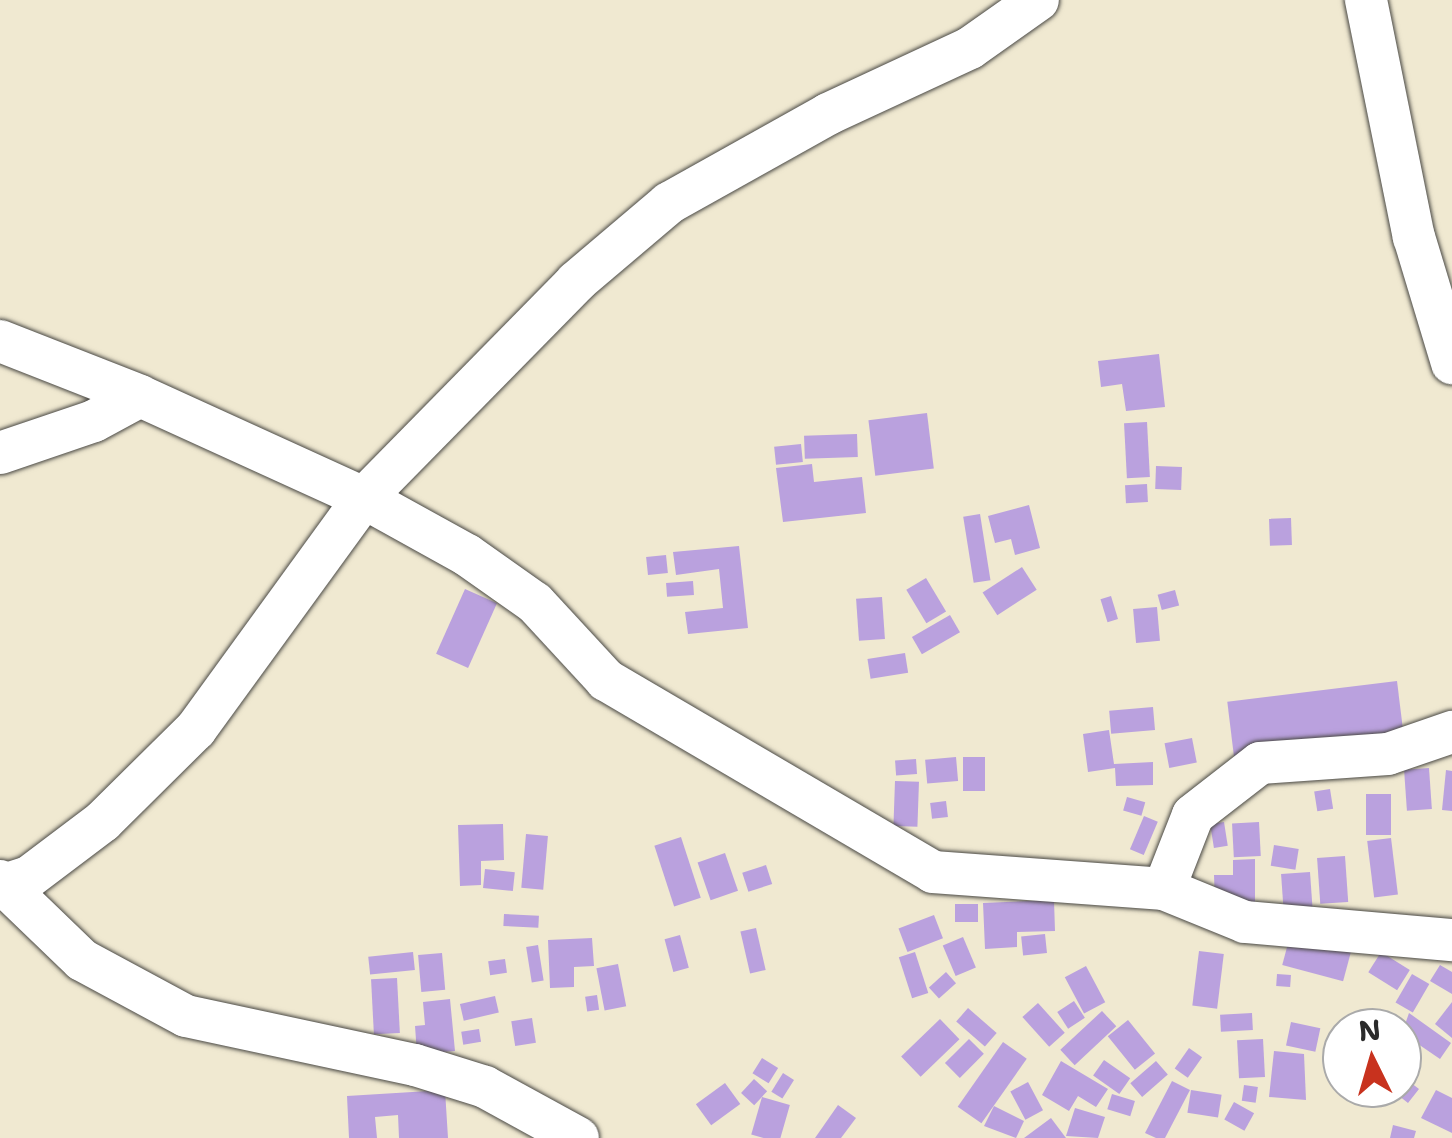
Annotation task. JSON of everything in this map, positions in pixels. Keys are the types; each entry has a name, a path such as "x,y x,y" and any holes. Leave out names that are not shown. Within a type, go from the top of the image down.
{"street":[{"path":"4,882 29,878 103,820 196,729 364,498 576,282 670,203 828,114 970,48 1038,0"},
{"path":"1366,0 1414,237 1452,363"},
{"path":"0,341 140,396 364,498 467,555 535,603 606,680 933,872 1164,890 1245,922 1452,940"},
{"path":"0,453 94,421 140,396"},
{"path":"1164,890 1193,815 1260,763 1388,754 1452,732"},
{"path":"4,882 82,960 186,1016 414,1064 486,1087 578,1138"}],"building":[{"path":"1159,354 1165,407 1126,411 1122,384 1101,387 1098,361"},
{"path":"927,413 934,469 875,476 868,420"},
{"path":"1147,422 1150,477 1127,478 1124,423"},
{"path":"857,434 858,457 805,459 804,436"},
{"path":"801,444 803,462 776,465 774,447"},
{"path":"812,464 814,482 862,477 866,513 783,522 776,468"},
{"path":"1156,466 1182,467 1181,490 1155,489"},
{"path":"1147,484 1148,502 1126,503 1125,485"},
{"path":"1029,505 1040,548 1015,555 1011,539 995,543 988,516"},
{"path":"980,514 990,580 974,583 963,517"},
{"path":"1291,518 1292,545 1270,546 1269,519"},
{"path":"739,546 748,628 688,634 685,612 723,608 719,569 676,575 673,552"},
{"path":"666,555 668,573 648,575 646,557"},
{"path":"1022,567 1037,590 997,615 983,593"},
{"path":"926,578 946,611 926,623 906,590"},
{"path":"693,581 694,595 667,597 666,583"},
{"path":"465,589 497,603 468,668 436,654"},
{"path":"1175,590 1179,605 1162,610 1158,595"},
{"path":"1111,596 1118,619 1107,622 1100,599"},
{"path":"882,597 885,639 859,641 856,599"},
{"path":"1157,607 1160,641 1136,643 1133,609"},
{"path":"950,615 960,632 922,654 912,637"},
{"path":"905,653 908,673 871,679 867,659"},
{"path":"1397,681 1404,736 1234,756 1227,702"},
{"path":"1153,707 1155,730 1111,734 1109,711"},
{"path":"1109,730 1114,764 1153,762 1153,785 1116,786 1115,768 1088,772 1083,734"},
{"path":"1192,738 1197,763 1169,768 1165,743"},
{"path":"956,757 958,781 927,784 925,760"},
{"path":"963,757 985,757 985,791 963,791"},
{"path":"916,759 917,774 896,775 895,760"},
{"path":"1429,768 1432,809 1407,811 1404,770"},
{"path":"1446,770 1452,771 1452,811 1442,810"},
{"path":"895,781 919,782 917,827 893,826"},
{"path":"1330,789 1333,809 1317,811 1314,792"},
{"path":"1366,794 1391,794 1391,835 1366,835"},
{"path":"1127,797 1145,802 1141,816 1123,810"},
{"path":"946,801 948,817 932,819 930,803"},
{"path":"1144,816 1158,822 1144,855 1130,849"},
{"path":"1224,822 1228,846 1214,848 1210,824"},
{"path":"1259,822 1261,856 1234,857 1232,823"},
{"path":"503,824 504,860 481,861 481,885 460,886 458,825"},
{"path":"526,834 548,836 543,890 521,888"},
{"path":"681,837 701,898 674,907 654,846"},
{"path":"1391,838 1398,895 1374,897 1367,841"},
{"path":"1274,845 1299,849 1295,870 1271,866"},
{"path":"725,853 738,891 711,900 698,862"},
{"path":"1345,856 1348,902 1320,904 1317,858"},
{"path":"1255,859 1255,903 1215,903 1214,875 1233,875 1233,860"},
{"path":"766,865 772,884 748,892 742,873"},
{"path":"485,869 515,872 513,891 483,888"},
{"path":"1310,872 1313,911 1284,913 1281,874"},
{"path":"1054,900 1055,931 1017,932 1017,947 985,949 983,903"},
{"path":"955,904 978,904 978,922 955,922"},
{"path":"504,914 539,916 538,928 503,926"},
{"path":"934,915 943,938 907,952 899,929"},
{"path":"756,928 766,970 750,973 740,932"},
{"path":"1045,934 1047,953 1023,955 1021,937"},
{"path":"680,935 689,968 673,972 665,939"},
{"path":"1290,936 1351,952 1343,981 1282,965"},
{"path":"963,937 976,967 956,976 943,946"},
{"path":"592,938 594,966 574,967 574,987 550,988 548,940"},
{"path":"538,945 544,981 532,982 526,947"},
{"path":"1199,951 1224,954 1217,1009 1192,1006"},
{"path":"413,952 415,970 370,975 368,957"},
{"path":"915,952 928,993 912,998 899,957"},
{"path":"1381,952 1410,970 1397,990 1368,972"},
{"path":"442,953 445,990 421,992 418,955"},
{"path":"505,959 507,973 490,975 488,961"},
{"path":"618,964 626,1006 605,1010 596,968"},
{"path":"1440,965 1452,972 1452,994 1430,981"},
{"path":"1086,966 1105,1002 1084,1013 1065,977"},
{"path":"946,972 956,983 939,999 929,987"},
{"path":"1277,974 1291,975 1290,987 1276,986"},
{"path":"1412,974 1429,984 1415,1008 1396,1003"},
{"path":"397,978 400,1033 374,1034 371,979"},
{"path":"597,995 599,1010 587,1012 585,997"},
{"path":"495,996 499,1013 464,1021 460,1004"},
{"path":"450,999 455,1051 417,1054 415,1026 425,1025 423,1002"},
{"path":"1074,1001 1085,1018 1068,1029 1057,1012"},
{"path":"1452,1002 1452,1038 1435,1024"},
{"path":"1038,1003 1065,1033 1049,1047 1022,1017"},
{"path":"968,1008 997,1033 985,1047 956,1022"},
{"path":"1102,1011 1116,1026 1075,1065 1060,1050"},
{"path":"1252,1013 1253,1030 1221,1032 1220,1015"},
{"path":"532,1018 536,1043 515,1046 511,1021"},
{"path":"940,1019 959,1039 921,1077 901,1057"},
{"path":"1128,1020 1155,1053 1135,1070 1108,1036"},
{"path":"1291,1022 1320,1028 1315,1052 1286,1045"},
{"path":"1422,1022 1451,1043 1440,1059 1422,1047"},
{"path":"479,1029 481,1042 463,1045 461,1032"},
{"path":"969,1039 984,1054 960,1078 945,1063"},
{"path":"1263,1039 1265,1077 1239,1078 1237,1040"},
{"path":"1003,1042 1027,1059 981,1123 958,1107"},
{"path":"1189,1048 1202,1057 1188,1078 1175,1068"},
{"path":"1274,1051 1304,1054 1306,1100 1269,1097"},
{"path":"762,1058 778,1068 769,1083 752,1073"},
{"path":"1104,1060 1130,1078 1119,1094 1093,1076"},
{"path":"1061,1061 1108,1089 1096,1107 1078,1096 1069,1111 1042,1095"},
{"path":"1156,1061 1168,1075 1142,1097 1130,1083"},
{"path":"783,1073 794,1080 782,1099 771,1092"},
{"path":"754,1079 767,1091 754,1105 741,1093"},
{"path":"1172,1081 1190,1090 1165,1138 1156,1138 1145,1133"},
{"path":"1028,1082 1043,1110 1025,1120 1010,1091"},
{"path":"725,1083 740,1104 711,1125 696,1104"},
{"path":"1244,1085 1258,1087 1256,1103 1242,1101"},
{"path":"445,1090 448,1138 399,1138 398,1115 375,1117 377,1138 349,1138 347,1096"},
{"path":"1191,1090 1222,1095 1218,1118 1187,1113"},
{"path":"1436,1090 1452,1098 1452,1133 1421,1118"},
{"path":"1112,1094 1135,1101 1130,1116 1107,1109"},
{"path":"762,1097 790,1105 780,1138 751,1134"},
{"path":"1234,1102 1254,1113 1244,1131 1224,1119"},
{"path":"838,1105 856,1118 841,1138 815,1138"},
{"path":"994,1106 1024,1121 1016,1138 984,1126"},
{"path":"1075,1108 1105,1117 1098,1138 1066,1136"},
{"path":"1051,1118 1066,1138 1024,1138"},
{"path":"1393,1125 1416,1131 1414,1138 1390,1138"}]}
